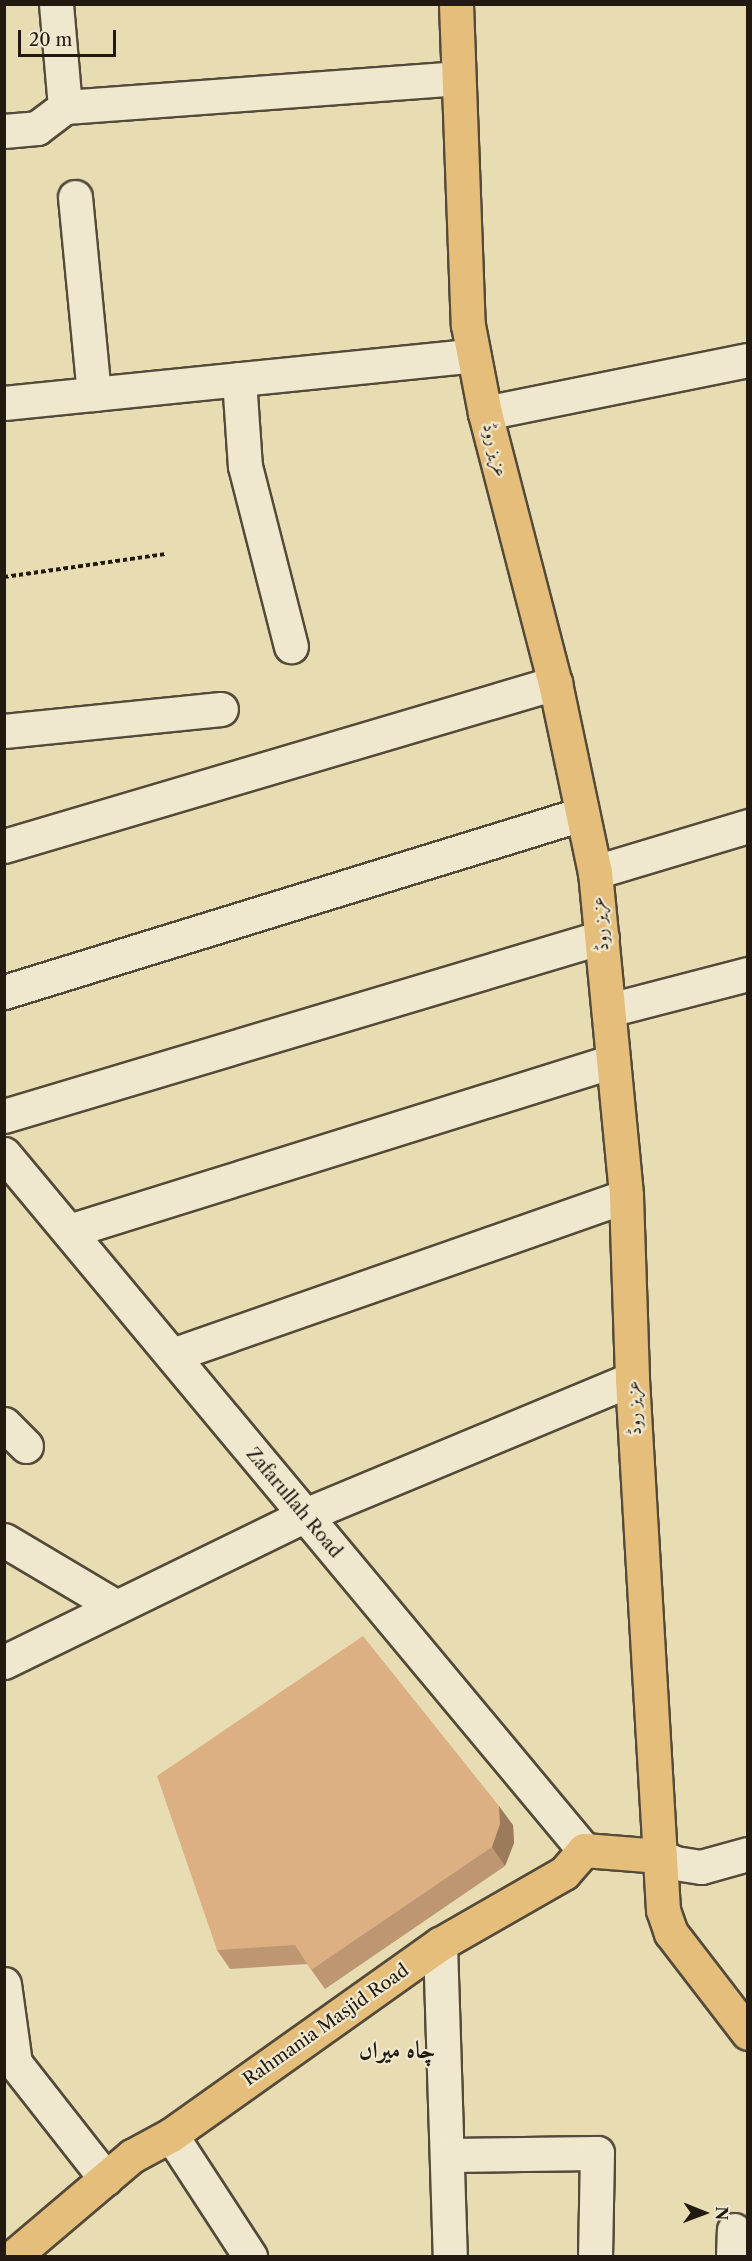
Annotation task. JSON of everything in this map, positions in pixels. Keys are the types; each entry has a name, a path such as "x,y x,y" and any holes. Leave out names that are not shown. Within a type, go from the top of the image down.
{"main road":[{"name":"عزیز روڈ","path":"456,4 468,325 485,413 555,683 595,872 626,1196 632,1379 663,1910 671,1933 747,2033"},
{"path":"584,1850 660,1856"},
{"name":"Rahmania Masjid Road","path":"14,2256 132,2156 171,2135 440,1944 564,1874 584,1850"}],"street":[{"path":"56,4 65,107"},
{"path":"4,131 37,128 65,107 457,78"},
{"path":"75,197 94,394"},
{"path":"4,403 474,355"},
{"path":"485,413 747,360"},
{"path":"239,379 245,466 291,646"},
{"path":"4,846 555,683"},
{"path":"4,731 221,709"},
{"path":"4,992 582,814"},
{"path":"595,872 747,826"},
{"path":"4,1116 602,938"},
{"path":"609,1010 747,974"},
{"path":"69,1232 612,1061"},
{"name":"Zafarullah Road","path":"4,1155 584,1850"},
{"path":"172,1355 626,1196"},
{"path":"4,1662 305,1515 632,1379"},
{"path":"4,1540 117,1607"},
{"path":"660,1856 688,1866 701,1867 747,1854"},
{"path":"440,1944 449,2155 450,2256"},
{"path":"4,1984 15,2063 14,2075 106,2179"},
{"path":"171,2135 250,2256"},
{"path":"449,2155 597,2153 595,2256"}],"path":[{"path":"4,577 166,554"}],"building":[{"path":"363,1636 499,1806 500,1824 492,1847 311,1970 295,1945 217,1950 157,1776"}],"district":[{"name":"چاہ میراں","path":"397,2050"}]}
